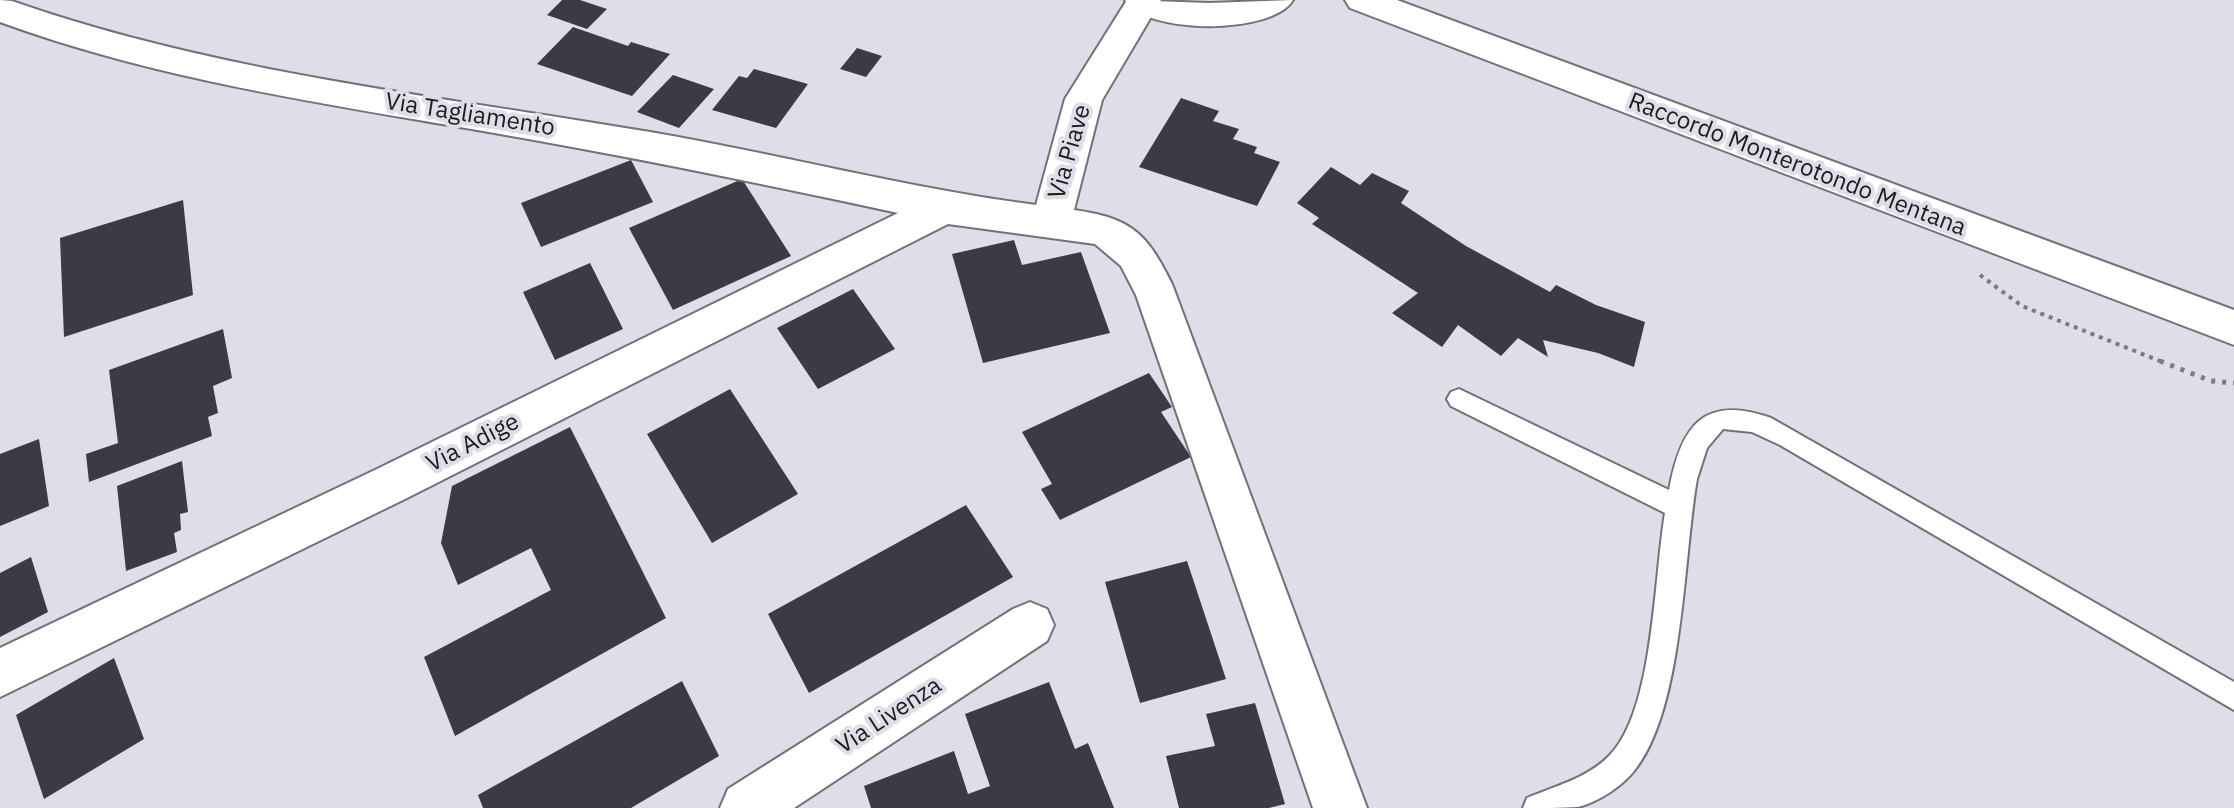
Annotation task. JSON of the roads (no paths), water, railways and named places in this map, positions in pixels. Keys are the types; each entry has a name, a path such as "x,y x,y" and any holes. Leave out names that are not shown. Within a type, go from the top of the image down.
{"street":[{"path":"1143,1 1172,11 1203,15 1235,14 1276,0"},
{"name":"Raccordo Monterotondo Mentana","path":"1362,0 2234,328"},
{"name":"Via Piave","path":"1051,222 1084,99 1143,1"},
{"name":"Via Tagliamento","path":"0,9 89,41 222,72 668,149 944,208 1115,234 1138,255 1157,295 1316,733 1340,808"},
{"name":"Via Adige","path":"0,673 391,484 944,208"},
{"name":"Via Livenza","path":"747,808 1030,625"}],"lane":[{"path":"1459,399 1678,507"},
{"path":"1537,808 1577,793 1612,772 1626,760 1644,729 1660,662 1678,507 1696,442 1704,430 1723,418 1759,425 1789,438 2234,697"}]}
